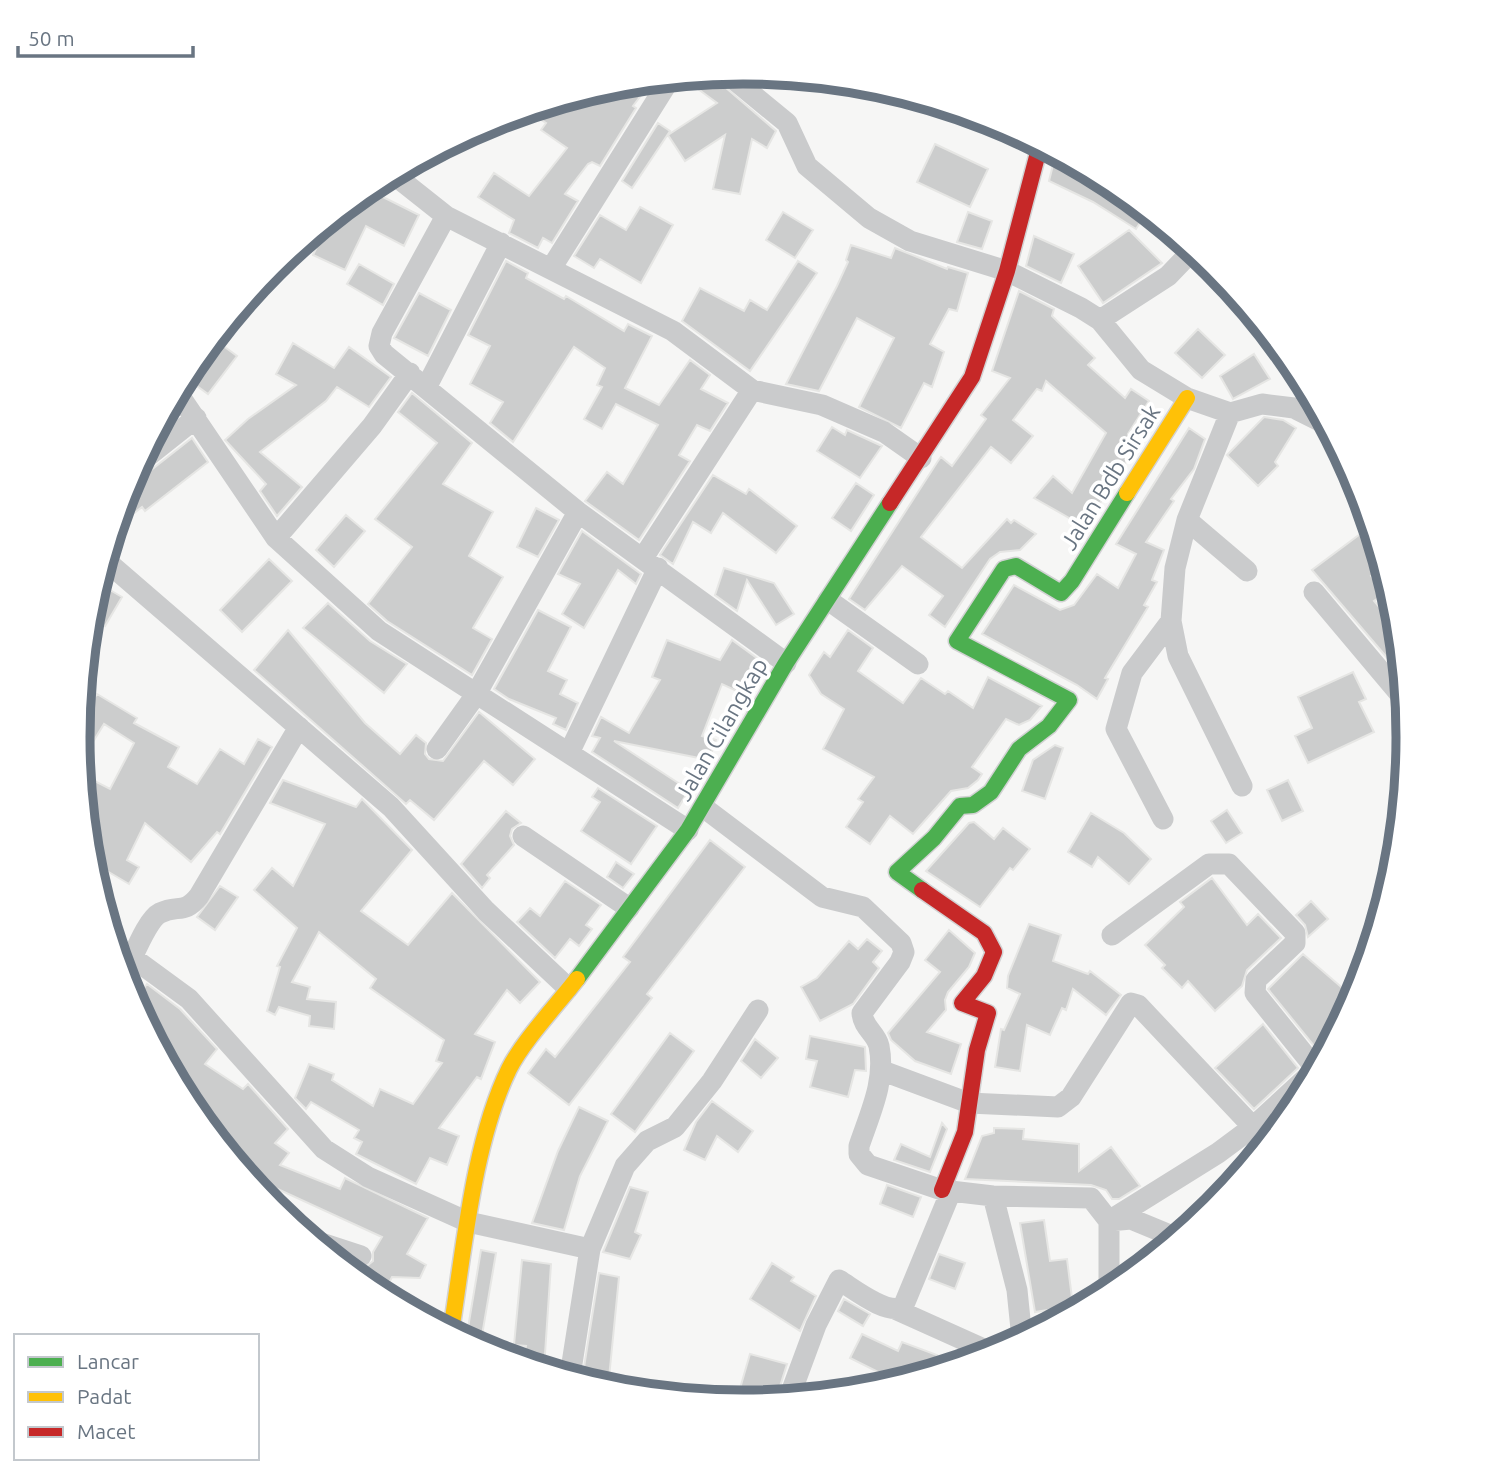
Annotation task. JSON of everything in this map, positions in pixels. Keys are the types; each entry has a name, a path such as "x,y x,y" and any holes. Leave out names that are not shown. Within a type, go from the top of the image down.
{"street":[{"path":"740,84 787,123 807,166 869,218 910,241 1007,271 1100,320 1141,370 1187,398 1230,413 1262,404 1294,408 1312,417"},
{"path":"552,267 664,89"},
{"name":"Jalan Cilangkap","path":"452,1322 468,1222 494,1107 510,1069 688,830 786,663 972,377 1007,271 1038,154"},
{"path":"401,180 446,216 552,267 673,331 752,390 822,405 884,432 921,458"},
{"path":"446,216 382,333 379,346 384,354 578,512 786,663"},
{"path":"276,538 372,426 418,379 501,243"},
{"path":"1100,320 1168,276 1186,257"},
{"path":"569,753 651,563 752,390"},
{"name":"Jalan Bdb Sirsak","path":"969,1103 977,1050 988,1013 962,1003 984,976 995,952 984,933 897,872 934,838 960,806 973,807 987,797 1027,741 1040,736 1060,715 1069,700 957,641 1004,569 1016,566 1060,593 1072,581 1187,398"},
{"path":"183,400 276,538 379,631 475,696 688,830"},
{"path":"1230,413 1187,520 1175,568 1171,621 1178,656 1242,786"},
{"path":"156,449 196,418"},
{"path":"437,750 475,696 578,512"},
{"path":"1187,520 1247,571"},
{"path":"112,566 391,807 486,911 568,988"},
{"path":"1314,592 1394,687"},
{"path":"828,600 918,664"},
{"path":"1163,819 1116,729 1132,673 1171,621"},
{"path":"131,962 149,925 158,914 191,906 200,895 299,727"},
{"path":"703,807 822,897 863,907 901,943 904,952 900,962 862,1013 863,1022 878,1043 883,1072 859,1154 869,1165 947,1191 993,1196 1091,1198 1109,1221 1109,1278"},
{"path":"523,836 629,908"},
{"path":"1112,935 1209,864 1229,864 1295,933 1295,943 1256,980 1255,993 1310,1062"},
{"path":"134,970 189,999 324,1149 406,1196 468,1222 590,1249"},
{"path":"883,1072 969,1103 1058,1107 1071,1097 1131,1003 1138,1005 1253,1127"},
{"path":"571,1367 590,1249 625,1166 647,1141 675,1127 712,1080 758,1010"},
{"path":"1109,1221 1218,1153 1253,1127 1291,1092"},
{"path":"897,1310 908,1299 947,1191 965,1132 969,1103"},
{"path":"993,1196 1017,1290 1021,1328"},
{"path":"1109,1221 1131,1219 1167,1234"},
{"path":"337,1248 360,1256"},
{"path":"793,1388 816,1325 839,1280 888,1308 977,1346"}],"building":[{"path":"722,84 776,131 767,148 752,139 740,194 713,189 725,135 685,161 668,135 717,103 694,86"},
{"path":"643,92 600,166 592,162 588,164 565,194 578,201 552,243 543,238 538,248 509,233 514,220 478,197 494,173 529,196 567,148 541,130 546,123 537,118 574,106"},
{"path":"658,123 670,131 632,188 622,181"},
{"path":"935,144 988,169 970,207 917,182"},
{"path":"1054,162 1142,220 1136,229 1093,202 1049,181"},
{"path":"379,195 419,215 404,246 366,226 345,270 313,255 321,239"},
{"path":"640,207 673,225 641,283 600,259 594,268 574,256 600,215 626,230"},
{"path":"783,212 813,230 795,258 766,240"},
{"path":"968,212 992,221 982,249 957,242"},
{"path":"1129,230 1162,263 1103,303 1078,266"},
{"path":"1034,236 1074,254 1061,283 1026,266"},
{"path":"851,245 891,258 895,248 947,269 948,267 968,273 957,311 949,309 930,344 944,352 932,387 924,383 901,428 859,407 894,338 857,318 819,391 786,384 837,286 848,262 846,260"},
{"path":"506,261 528,273 526,278 564,299 566,296 624,331 628,324 652,336 625,388 659,405 690,360 710,375 701,389 728,403 710,431 697,425 679,455 690,461 639,540 585,501 607,472 623,484 658,425 616,404 602,429 584,419 602,387 597,385 605,368 574,347 513,442 490,423 503,402 470,384 490,346 468,335"},
{"path":"798,261 817,273 750,371 682,321 700,288 744,311 750,300 767,310"},
{"path":"359,264 394,284 383,305 347,284"},
{"path":"1019,291 1054,309 1052,316 1095,358 1088,365 1125,398 1131,389 1149,401 1128,434 1139,441 1085,527 1034,498 1053,476 1072,493 1106,433 1046,381 1042,391 1037,389 1013,420 1033,436 1011,463 991,447 921,537 962,568 1007,519 1011,523 1014,520 1036,534 1020,550 1000,552 990,559 945,627 929,615 943,596 902,566 865,610 849,599 938,461 941,457 952,466 986,419 981,415 1010,378 992,371"},
{"path":"419,293 451,310 428,356 394,338"},
{"path":"1198,329 1225,355 1202,378 1175,353"},
{"path":"293,343 334,368 349,347 391,377 369,407 337,387 326,401 260,452 302,487 277,516 260,491 266,484 225,440 248,419 296,385 276,374"},
{"path":"221,344 237,356 208,394 194,384"},
{"path":"1254,354 1270,379 1233,399 1220,376"},
{"path":"412,393 472,443 443,484 493,512 469,556 503,577 473,628 492,639 472,675 387,621 368,604 412,547 375,519 437,443 398,412"},
{"path":"1264,417 1283,420 1296,428 1275,462 1278,466 1258,486 1227,455"},
{"path":"832,427 845,435 847,430 882,446 860,478 817,451"},
{"path":"1189,428 1205,439 1194,469 1171,499 1174,501 1146,542 1164,550 1152,580 1157,582 1144,605 1148,607 1105,678 1108,679 1097,699 1077,685 982,634 1014,585 1060,610 1074,605 1097,574 1118,588 1136,554 1116,544"},
{"path":"192,438 208,462 145,511 142,507 129,517 146,474"},
{"path":"713,475 746,494 749,489 797,526 776,553 723,513 711,533 693,522 673,564 660,555"},
{"path":"856,483 874,495 851,531 832,518"},
{"path":"536,508 559,520 538,557 517,547"},
{"path":"346,515 365,531 334,567 316,550"},
{"path":"582,531 641,574 636,584 618,570 584,628 562,614 580,584 558,574"},
{"path":"1363,532 1375,573 1371,576 1378,585 1380,597 1374,601 1383,612 1391,659 1389,660 1312,570"},
{"path":"269,559 292,581 242,632 220,610"},
{"path":"724,568 774,583 794,614 776,625 747,580 737,611 715,595"},
{"path":"108,589 122,597 105,626 101,623"},
{"path":"328,603 370,641 407,664 384,693 303,628"},
{"path":"538,610 571,627 548,671 567,680 560,694 578,703 566,730 553,724 556,718 509,699 494,689"},
{"path":"288,630 365,723 400,754 416,735 426,743 425,754 429,759 443,761 479,712 535,759 513,785 484,761 434,820 410,800 406,804 254,670"},
{"path":"848,630 873,648 858,671 903,703 921,678 945,694 948,691 973,708 988,677 1042,706 1030,720 1019,725 1006,719 972,767 982,774 978,780 968,788 951,791 913,834 890,816 870,844 846,827 863,802 858,799 874,777 823,749 844,709 821,694 809,675 824,652 830,657"},
{"path":"667,640 720,660 732,640 765,664 762,668 756,665 743,694 722,684 702,736 716,740 709,760 614,741 689,790 678,808 592,752 600,738 592,736 601,717 629,733 660,680 652,677"},
{"path":"1353,672 1366,699 1359,702 1374,732 1308,763 1295,736 1312,728 1298,697"},
{"path":"97,694 137,718 134,723 179,747 168,767 197,784 220,749 244,764 258,739 272,747 220,834 217,832 191,862 145,823 127,860 139,867 129,884 104,869 91,779 110,789 134,743 104,724 90,746 91,703"},
{"path":"1055,745 1063,748 1045,799 1022,791 1033,760"},
{"path":"283,780 356,807 362,799 412,850 361,911 408,945 452,893 540,982 520,1003 507,990 475,1034 495,1042 481,1079 477,1077 439,1128 459,1136 447,1165 430,1158 416,1184 356,1154 362,1142 354,1138 359,1130 311,1102 306,1109 295,1098 309,1064 334,1074 332,1080 373,1106 380,1089 413,1104 442,1063 436,1061 444,1040 370,988 376,979 319,932 292,982 310,987 307,999 336,1002 334,1029 309,1026 310,1016 279,1007 275,1015 267,1011 280,967 277,966 297,928 254,890 272,868 293,886 325,824 270,803"},
{"path":"1288,780 1303,811 1282,821 1267,790"},
{"path":"598,788 657,826 631,864 581,831 600,802 592,797"},
{"path":"1227,810 1242,833 1226,843 1211,821"},
{"path":"506,811 521,823 512,829 510,836 514,845 487,875 490,878 482,888 461,864"},
{"path":"1091,813 1124,833 1151,859 1129,884 1098,857 1092,867 1068,852"},
{"path":"974,822 994,839 1003,828 1030,849 1013,870 1010,868 980,907 926,871 969,823"},
{"path":"710,840 745,867 647,994 652,998 569,1105 528,1073 546,1049 555,1057 630,962 623,957"},
{"path":"616,862 634,874 623,888 607,877"},
{"path":"1212,878 1247,925 1258,914 1281,938 1247,970 1242,986 1215,1011 1188,981 1182,988 1162,968 1165,965 1145,945 1184,907 1180,902"},
{"path":"565,881 601,905 586,925 592,929 579,946 570,939 555,958 517,922 530,908 540,916"},
{"path":"220,886 238,897 215,930 197,917"},
{"path":"1311,901 1328,919 1308,937 1305,925 1296,915"},
{"path":"1029,924 1061,935 1053,961 1088,974 1090,971 1121,995 1106,1015 1073,989 1066,1010 1062,1008 1050,1035 1027,1025 1020,1071 995,1067 1001,1029 1004,1030 1020,994 1007,988 1008,976"},
{"path":"949,930 975,953 969,967 948,992 946,1010 927,1032 961,1044 951,1074 915,1061 891,1040 888,1033 940,972 925,960"},
{"path":"867,939 882,951 873,962 879,968 853,1004 820,1021 801,987 817,978 849,941 858,949"},
{"path":"1303,954 1345,990 1317,1049 1268,989"},
{"path":"147,984 180,1009 217,1049 205,1064 243,1089 248,1084 288,1129 275,1143 289,1153 280,1165 340,1189 345,1178 428,1218 407,1254 426,1265 420,1278 392,1277 389,1283 370,1272 364,1268 373,1261 373,1252 382,1237 267,1184 225,1135 200,1100 177,1064 142,991"},
{"path":"1263,1024 1298,1068 1254,1109 1215,1068"},
{"path":"670,1033 694,1051 635,1132 611,1114"},
{"path":"810,1036 865,1047 866,1071 855,1070 848,1097 810,1087 817,1061 806,1059"},
{"path":"755,1039 778,1058 761,1078 741,1061"},
{"path":"712,1101 753,1131 738,1152 717,1136 705,1160 684,1150 696,1122"},
{"path":"579,1107 608,1121 580,1176 564,1230 532,1223 558,1151"},
{"path":"942,1123 947,1129 930,1172 894,1160 901,1144 930,1157"},
{"path":"994,1128 1024,1129 1023,1139 1079,1144 1079,1171 1111,1147 1140,1186 1119,1199 1112,1199 1106,1190 1091,1185 965,1179 982,1136 994,1133"},
{"path":"887,1185 921,1197 913,1217 880,1204"},
{"path":"630,1187 648,1192 635,1232 641,1235 630,1259 603,1252"},
{"path":"1044,1220 1050,1261 1067,1259 1072,1301 1061,1308 1035,1312 1020,1223"},
{"path":"481,1250 496,1253 482,1335 468,1329"},
{"path":"939,1254 965,1263 955,1289 929,1279"},
{"path":"522,1260 551,1264 545,1359 525,1352 526,1346 514,1345"},
{"path":"772,1263 794,1277 791,1281 816,1296 800,1331 750,1299"},
{"path":"599,1273 619,1277 609,1376 584,1370"},
{"path":"844,1299 870,1314 863,1326 838,1311"},
{"path":"862,1334 898,1351 902,1342 937,1355 935,1361 883,1374 850,1358"},
{"path":"750,1354 787,1364 779,1389 740,1390"}],"traffic: fast":[{"path":"922,890 897,872 934,838 960,806 973,805 991,792 1019,749 1049,726 1069,700 957,641 1004,569 1016,566 1061,593 1072,581 1127,493"},
{"path":"577,979 688,830 786,663 890,503"}],"traffic: slow":[{"path":"1127,493 1187,398"},
{"path":"452,1322 471,1197 497,1098 509,1069 523,1047 577,979"}],"traffic: jam":[{"path":"890,503 972,377 1007,271 1038,154"},
{"path":"922,890 984,933 994,952 984,976 962,1003 988,1013 977,1050 965,1132 942,1190"}]}
